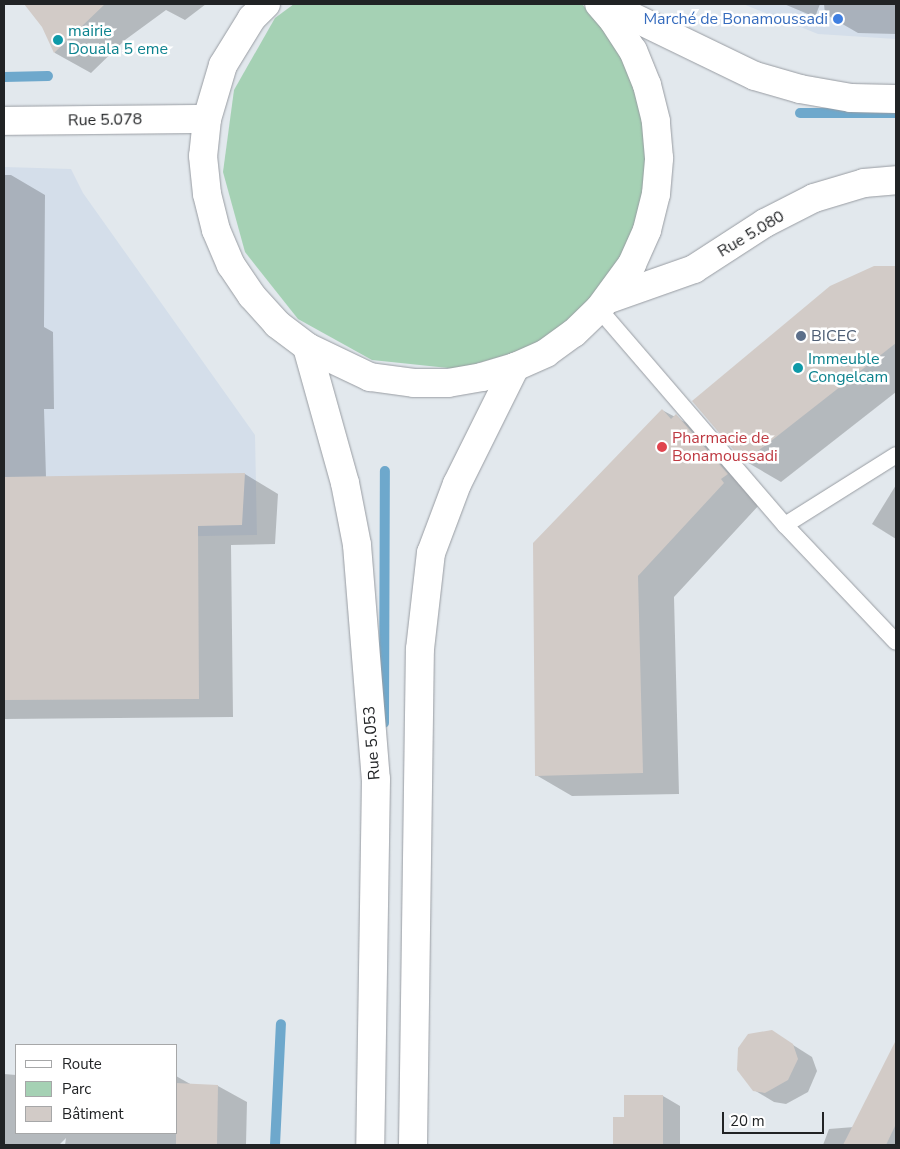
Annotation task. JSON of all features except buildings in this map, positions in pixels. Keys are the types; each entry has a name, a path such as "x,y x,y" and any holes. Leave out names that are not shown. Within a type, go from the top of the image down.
{"main road":[{"path":"266,4 252,18 223,65 207,119 203,156 207,194 216,230 231,265 252,296 277,324 307,347 370,377 414,382 448,382 474,379 515,367 546,352 574,333 604,304 632,264 647,230 656,194 659,158 656,121 647,85 633,51 613,20 599,4"},
{"path":"606,4 755,76 800,89 851,98 896,99"},
{"name":"Rue 5.078","path":"4,121 207,119"},
{"name":"Rue 5.080","path":"604,304 694,269 765,223 814,198 864,183 896,180"},
{"name":"Rue 5.053","path":"307,347 345,483 357,545 374,760 370,1145"},
{"path":"413,1145 420,649 431,553 456,484 515,367"}],"lane":[{"path":"604,304 785,525 896,642"},
{"path":"785,525 896,455"}],"shaded area":[{"name":"Marché de Bonamoussadi","path":"743,4 896,4 896,39 818,34"},
{"path":"4,167 71,169 83,193 255,435 257,535 4,540"}],"green space":[{"path":"294,4 582,4 627,58 650,136 643,217 605,290 540,345 458,369 372,360 298,319 245,252 223,172 234,90 275,18"}],"waterway":[{"path":"4,77 48,76"},
{"path":"800,113 896,113"},
{"path":"384,723 385,471"},
{"path":"275,1145 281,1024"}],"place":[{"name":"Marché de Bonamoussadi","path":"838,19"},
{"name":"mairie Douala 5 eme","path":"58,40"},
{"name":"BICEC","path":"801,336"},
{"name":"Immeuble Congelcam","path":"798,368"},
{"name":"Pharmacie de Bonamoussadi","path":"662,447"}]}
